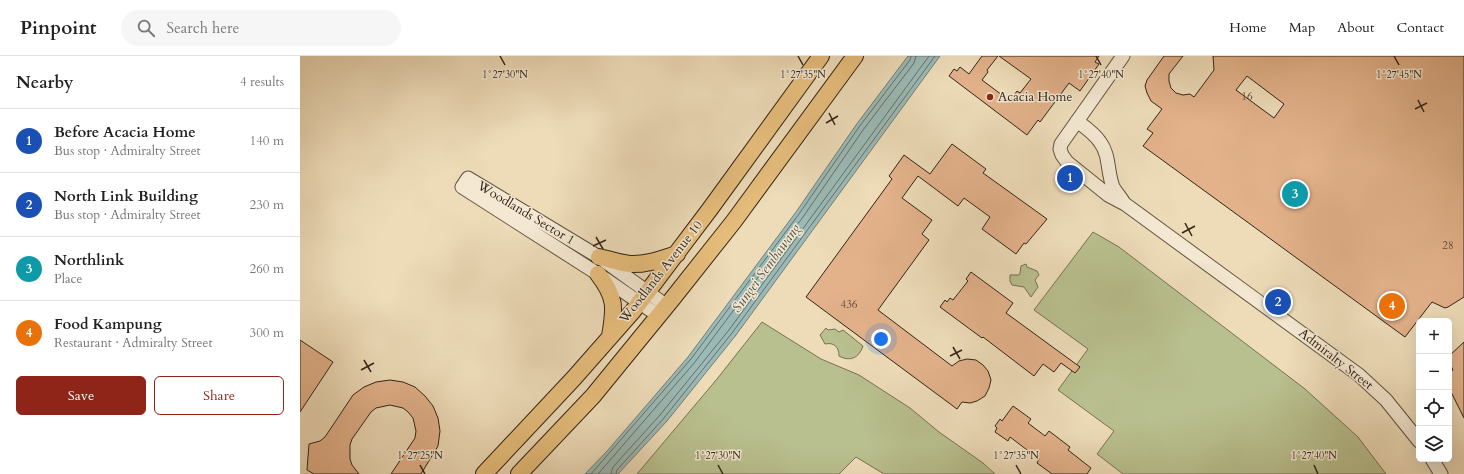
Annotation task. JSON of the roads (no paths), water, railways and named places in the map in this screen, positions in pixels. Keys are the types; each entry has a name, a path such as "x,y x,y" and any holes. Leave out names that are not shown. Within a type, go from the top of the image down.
{"main road":[{"name":"Woodlands Avenue 10","path":"484,474 610,337 643,297 677,254 821,56"},
{"name":"Woodlands Avenue 10","path":"519,474 593,396 663,311 734,221 855,56"},
{"path":"599,257 629,264 656,261 677,254"},
{"path":"598,274 608,287 613,303 614,315 610,337"}],"street":[{"name":"Admiralty Street","path":"1123,56 1062,144 1060,149 1067,162 1108,195 1125,204 1359,375 1386,400 1416,437"},
{"name":"Admiralty Street","path":"1077,121 1093,133 1101,143 1106,154 1113,187 1125,204"},
{"name":"Woodlands Sector 1","path":"643,297 598,274 462,187 468,178 599,257 643,297 663,311"},
{"path":"1434,462 1442,474"}],"water":[{"name":"Sungei Sembawang","path":"908,56 940,56 736,335 667,421 618,474 585,474 608,450 688,357 796,212 856,125"}],"place":[{"name":"Acacia Home","path":"990,97"},
{"name":"Before Acacia Home","path":"1070,178"},
{"name":"Northlink","path":"1295,194"},
{"name":"North Link Building","path":"1278,302"},
{"name":"Food Kampung","path":"1392,306"}]}
